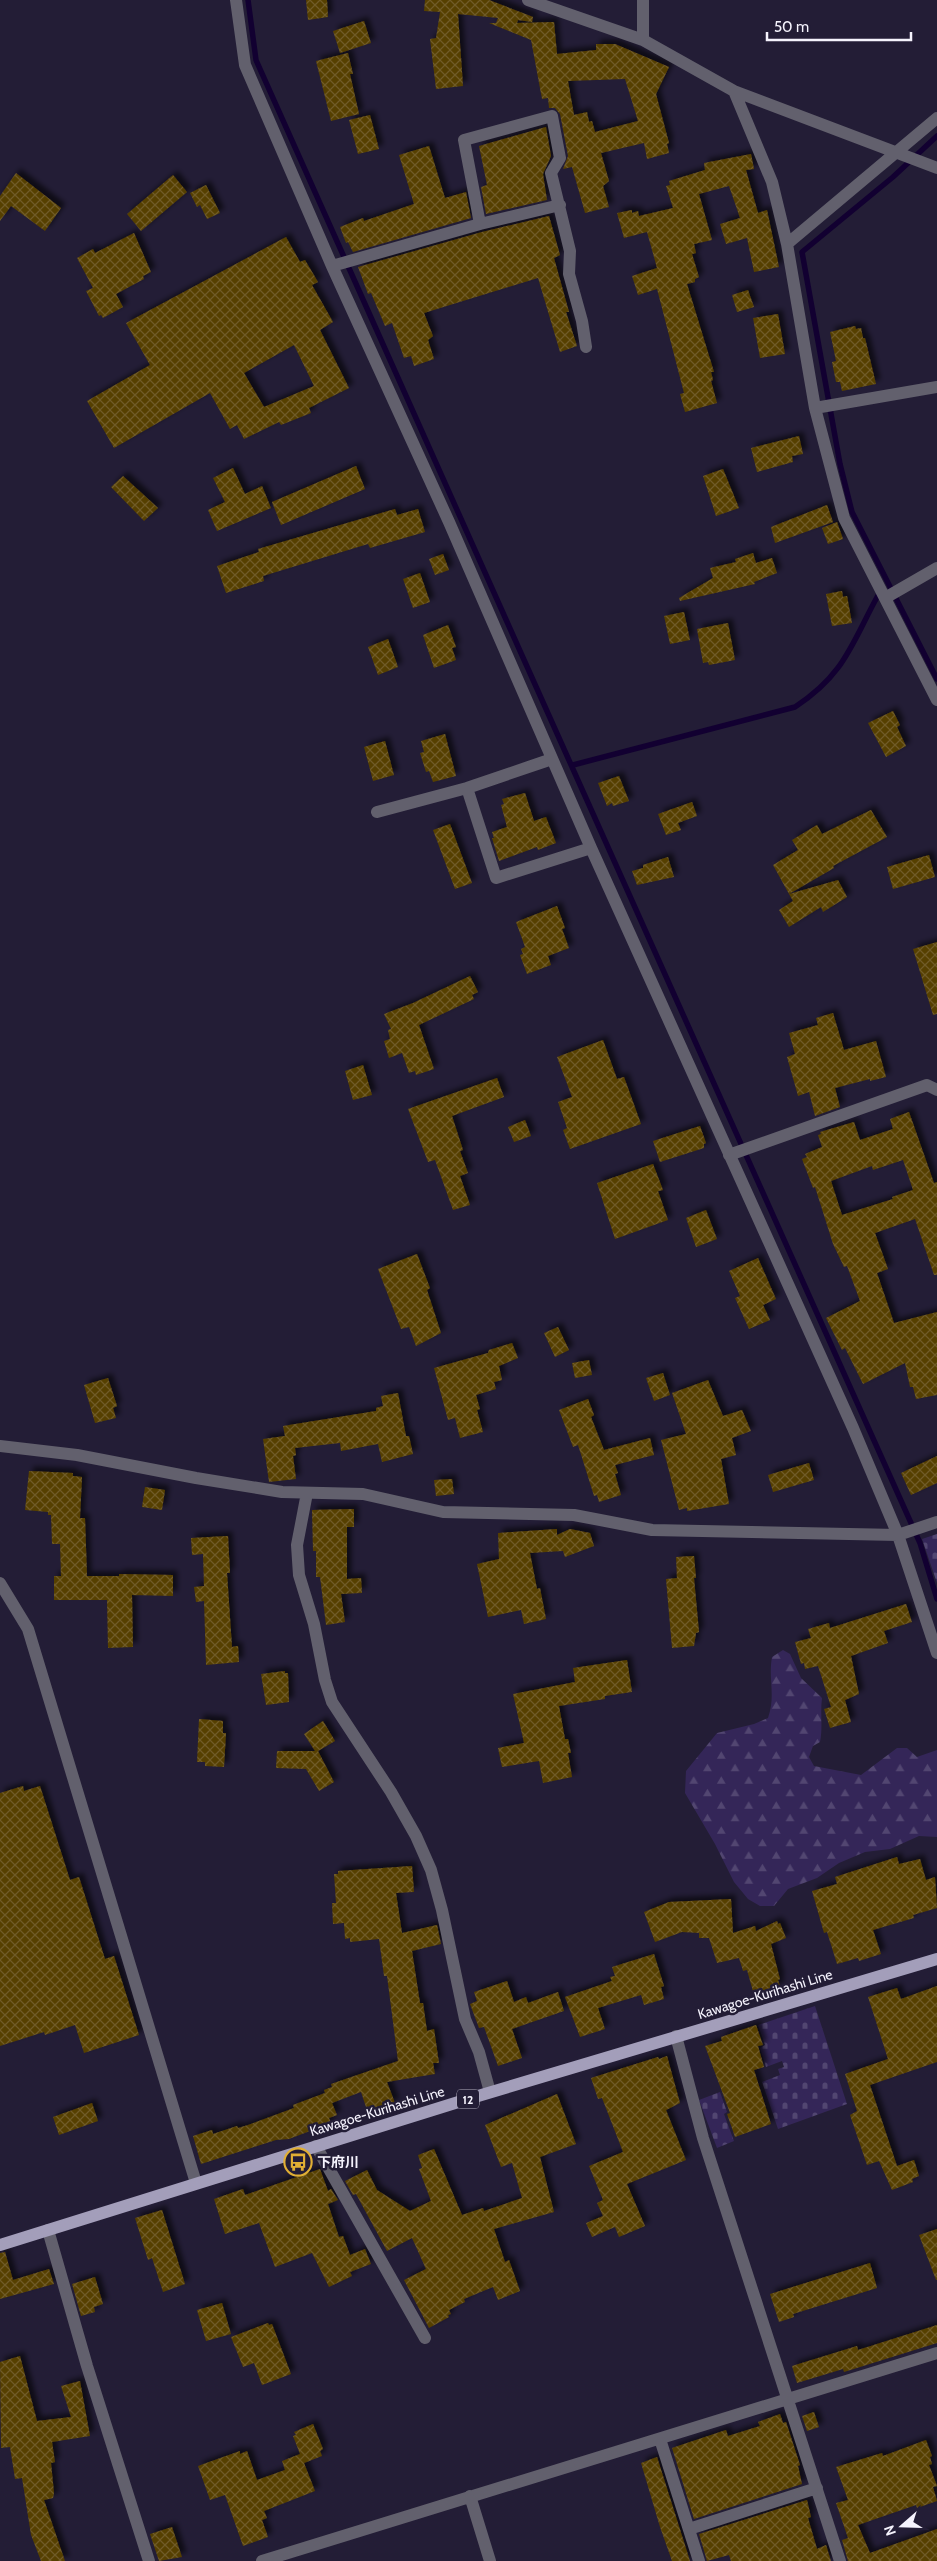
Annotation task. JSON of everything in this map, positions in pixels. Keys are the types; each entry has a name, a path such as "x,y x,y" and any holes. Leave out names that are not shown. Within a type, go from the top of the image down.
{"main road":[{"name":"Kawagoe-Kurihashi Line","path":"0,2245 490,2092 937,1959"}],"street":[{"path":"236,0 245,65 332,266 449,522 591,848 853,1428 898,1535 937,1653"},
{"path":"528,0 643,40 734,91 937,168"},
{"path":"643,0 643,40"},
{"path":"734,91 772,182 787,244 815,408 844,518 937,700"},
{"path":"480,224 464,140 552,116 560,158 551,174 570,251 569,274 582,322 586,347"},
{"path":"787,244 937,118"},
{"path":"332,266 480,224 560,205"},
{"path":"815,408 937,387"},
{"path":"884,598 937,568"},
{"path":"377,812 466,788 552,759"},
{"path":"466,788 496,878 591,848"},
{"path":"729,1155 927,1085 937,1090"},
{"path":"0,1446 77,1455 196,1478 307,1493 363,1494 442,1512 574,1515 652,1530 898,1535 937,1522"},
{"path":"307,1493 297,1545 299,1575 316,1632 325,1680 332,1702 391,1792 416,1836 431,1870 442,1910 465,2020 479,2052 490,2092"},
{"path":"0,1583 28,1629 196,2183"},
{"path":"676,2036 703,2138 840,2561"},
{"path":"316,2146 425,2338"},
{"path":"48,2230 87,2366 149,2561"},
{"path":"262,2561 937,2353"},
{"path":"660,2439 699,2561"},
{"path":"689,2529 817,2488"},
{"path":"470,2496 490,2561"}],"green space":[{"path":"937,1534 937,1583 922,1539"},
{"path":"783,1650 790,1654 801,1678 822,1698 820,1742 813,1746 809,1757 814,1766 861,1775 897,1748 907,1748 917,1757 937,1750 937,1837 919,1836 890,1849 865,1852 839,1863 817,1878 788,1889 774,1906 760,1906 748,1899 734,1882 715,1844 685,1793 686,1771 717,1733 754,1724 768,1718 772,1695 772,1657"},
{"path":"815,2006 847,2104 778,2129 762,2082 780,2075 778,2069 784,2067 782,2061 766,2067 760,2048 765,2045 758,2025"},
{"path":"720,2092 727,2112 724,2114 734,2141 717,2148 699,2100"}],"building":[{"path":"306,0 327,0 328,17 308,20"},
{"path":"425,0 489,0 533,17 532,22 518,20 517,23 554,22 557,54 596,50 596,44 615,44 669,67 656,94 669,143 667,144 669,153 647,159 644,143 601,153 609,181 603,186 609,207 585,213 572,167 563,169 568,156 560,114 555,108 549,108 548,98 542,99 531,40 489,23 496,23 498,18 458,14 463,86 436,89 430,39 436,38 440,12 424,11","holes":["625,79 638,121 595,132 592,121 589,122 587,112 574,115 568,81"]},
{"path":"364,21 371,43 340,53 333,31"},
{"path":"348,53 353,74 350,74 359,114 331,121 316,61"},
{"path":"370,115 379,149 358,154 349,120"},
{"path":"546,127 551,156 543,174 547,200 486,214 481,187 487,185 479,146"},
{"path":"429,146 445,198 466,192 471,218 353,252 348,242 346,243 340,227 363,218 364,221 414,204 399,155"},
{"path":"751,154 754,169 746,170 758,213 767,210 779,267 754,272 747,238 726,244 720,224 740,218 729,186 699,194 712,240 694,244 696,253 692,254 699,277 695,279 695,282 687,284 714,372 711,372 713,380 711,381 717,403 685,412 680,394 684,393 657,289 638,295 632,276 657,268 647,232 624,238 617,213 632,210 632,213 638,211 639,216 673,208 666,186 670,185 669,181 705,170 704,163"},
{"path":"16,173 61,208 45,231 11,206 0,221 0,196"},
{"path":"173,175 187,192 141,231 127,214"},
{"path":"206,185 220,213 207,219 200,205 197,207 190,193"},
{"path":"549,216 560,255 554,258 569,312 566,312 577,346 560,352 538,278 424,313 433,336 428,340 434,359 414,366 411,356 404,358 392,323 385,326 371,293 368,294 358,267 482,232"},
{"path":"134,233 151,272 143,276 144,279 116,294 123,307 103,318 101,315 99,316 86,291 93,288 77,258 93,249 95,253"},
{"path":"286,237 300,262 305,260 318,282 312,285 333,322 320,330 349,388 309,408 311,413 281,425 279,422 244,439 237,425 230,429 210,393 114,448 87,401 150,365 126,323","holes":["294,345 314,386 264,407 244,373"]},
{"path":"748,290 754,307 737,312 732,295"},
{"path":"778,314 785,354 760,358 753,318"},
{"path":"855,326 856,329 861,328 863,338 865,338 876,384 842,391 840,382 836,382 832,362 836,361 830,332"},
{"path":"799,436 803,454 792,456 793,462 757,472 751,448"},
{"path":"356,466 365,489 281,525 272,502"},
{"path":"233,468 245,494 262,486 271,508 217,531 208,510 225,502 213,478"},
{"path":"723,469 739,508 716,516 703,476"},
{"path":"123,476 158,508 144,521 111,487"},
{"path":"827,505 833,522 775,543 771,527"},
{"path":"395,509 397,515 418,509 425,532 370,548 368,544 263,576 264,581 226,593 217,566 259,552 258,549"},
{"path":"837,522 843,539 828,544 822,528"},
{"path":"753,553 756,563 772,558 777,573 754,582 755,584 680,601 679,598 713,578 710,568 736,562 735,559"},
{"path":"443,554 449,570 435,575 429,559"},
{"path":"420,573 430,602 413,608 403,579"},
{"path":"842,591 843,597 847,596 852,623 832,626 826,594"},
{"path":"684,612 690,640 670,644 664,616"},
{"path":"728,623 735,660 709,665 708,662 703,663 697,629"},
{"path":"448,625 456,647 452,648 456,660 434,668 423,635"},
{"path":"388,639 398,667 378,675 368,647"},
{"path":"893,711 900,725 897,727 906,746 886,757 868,723"},
{"path":"445,734 456,776 433,782 429,771 426,772 420,753 424,752 421,741"},
{"path":"385,741 394,775 373,781 364,747"},
{"path":"619,776 629,801 613,806 612,803 607,806 598,783"},
{"path":"525,793 534,821 546,817 556,843 538,850 537,847 499,861 492,832 507,827 501,805 504,804 502,799"},
{"path":"692,802 697,816 678,823 681,830 666,835 658,814"},
{"path":"871,810 887,837 833,866 834,868 789,894 773,865 798,850 792,840 817,825 822,834"},
{"path":"450,824 472,883 455,889 433,830"},
{"path":"929,855 935,877 893,889 887,867"},
{"path":"668,857 674,877 637,885 632,871 643,868 643,865"},
{"path":"838,880 847,897 823,912 821,907 789,927 779,910 793,901 789,894"},
{"path":"557,906 565,928 562,929 569,948 548,956 551,965 527,974 520,955 523,954 521,949 525,947 516,922"},
{"path":"937,942 937,1014 933,1015 913,949"},
{"path":"470,976 478,992 472,995 474,999 419,1025 434,1069 416,1075 415,1071 409,1073 402,1053 389,1058 384,1041 390,1039 388,1030 391,1029 384,1014 413,1003"},
{"path":"833,1013 844,1050 876,1041 886,1077 835,1088 840,1107 815,1116 809,1092 798,1096 787,1057 795,1054 789,1033 818,1025 816,1018"},
{"path":"603,1040 617,1079 624,1077 641,1124 570,1149 563,1130 567,1128 558,1102 572,1097 557,1057"},
{"path":"363,1065 372,1095 353,1100 345,1071"},
{"path":"497,1078 504,1097 452,1116 463,1150 460,1151 468,1173 460,1176 470,1205 453,1210 435,1160 428,1162 408,1109"},
{"path":"909,1112 934,1183 937,1182 937,1275 934,1275 915,1219 875,1233 888,1269 877,1273 894,1323 937,1312 937,1395 916,1399 913,1387 910,1387 905,1363 863,1384 845,1348 842,1350 826,1318 860,1301 847,1266 844,1267 833,1244 815,1187 813,1188 802,1159 807,1157 805,1154 822,1147 818,1135 821,1134 820,1132 854,1122 860,1140 893,1129 890,1119","holes":["903,1160 913,1190 892,1197 893,1199 842,1215 831,1181 872,1166 873,1170"]},
{"path":"525,1120 531,1136 514,1142 508,1127"},
{"path":"700,1126 706,1143 704,1148 660,1162 653,1141"},
{"path":"653,1164 663,1190 658,1191 668,1220 615,1239 597,1183"},
{"path":"706,1210 717,1239 696,1247 686,1218"},
{"path":"417,1254 430,1288 427,1290 441,1333 416,1346 409,1327 401,1329 378,1269"},
{"path":"758,1258 776,1299 763,1305 770,1320 749,1329 735,1298 740,1296 729,1271"},
{"path":"558,1327 569,1350 555,1357 544,1333"},
{"path":"512,1343 518,1358 499,1366 502,1380 494,1382 496,1389 476,1395 480,1409 477,1410 483,1432 460,1438 455,1418 448,1420 434,1368 488,1353 489,1350"},
{"path":"589,1360 592,1375 575,1378 572,1363"},
{"path":"663,1373 670,1395 654,1401 646,1378"},
{"path":"108,1378 117,1406 113,1408 116,1418 95,1423 84,1385"},
{"path":"708,1380 723,1416 742,1410 751,1431 732,1438 736,1455 721,1459 729,1504 687,1511 687,1508 679,1510 661,1440 686,1434 672,1393"},
{"path":"398,1393 406,1436 409,1436 413,1454 382,1462 378,1444 341,1451 340,1443 295,1448 296,1455 293,1456 296,1479 269,1482 263,1439 285,1436 283,1426 376,1411 376,1408 383,1406 381,1396"},
{"path":"588,1399 594,1415 591,1417 604,1450 650,1438 654,1455 615,1465 618,1473 615,1474 621,1495 599,1502 597,1495 594,1496 578,1445 573,1447 559,1410"},
{"path":"937,1456 937,1483 911,1495 901,1473"},
{"path":"809,1463 814,1480 773,1492 768,1475"},
{"path":"29,1471 73,1473 73,1476 82,1477 80,1518 85,1518 87,1576 119,1576 119,1574 173,1575 173,1596 132,1595 133,1647 108,1648 107,1600 54,1600 54,1576 61,1576 60,1544 52,1544 51,1515 48,1515 48,1512 25,1510"},
{"path":"452,1479 454,1494 436,1496 434,1480"},
{"path":"145,1487 165,1490 162,1510 142,1507"},
{"path":"354,1509 354,1527 347,1527 347,1579 361,1578 362,1593 341,1594 345,1622 326,1625 320,1577 316,1577 316,1551 313,1551 312,1510"},
{"path":"557,1529 557,1535 570,1529 590,1533 594,1546 565,1557 563,1551 530,1553 537,1589 540,1588 546,1619 524,1624 521,1610 488,1617 477,1564 499,1559 498,1533"},
{"path":"228,1536 230,1573 227,1573 232,1647 238,1646 239,1662 206,1665 204,1601 196,1602 194,1587 204,1586 203,1554 192,1555 191,1538"},
{"path":"694,1556 699,1632 696,1633 694,1646 672,1648 666,1579 677,1578 676,1557"},
{"path":"906,1604 912,1622 884,1631 888,1643 851,1656 859,1694 845,1700 851,1722 830,1728 824,1709 831,1707 818,1666 805,1669 804,1663 801,1664 795,1642 811,1638 808,1629 829,1623 830,1628"},
{"path":"627,1660 632,1692 605,1696 605,1699 559,1706 565,1739 568,1739 571,1753 568,1753 572,1777 543,1783 539,1761 502,1767 498,1748 524,1743 513,1694 575,1682 573,1668"},
{"path":"285,1671 285,1673 288,1673 289,1702 266,1705 261,1674"},
{"path":"199,1719 223,1721 223,1733 226,1733 224,1767 205,1766 205,1762 197,1762"},
{"path":"323,1721 335,1741 318,1751 334,1782 319,1791 306,1769 276,1768 277,1751 315,1751 304,1734"},
{"path":"23,1786 24,1791 40,1786 70,1880 79,1877 105,1959 114,1956 139,2035 84,2053 75,2025 45,2035 44,2032 0,2046 0,1793"},
{"path":"897,1857 899,1864 920,1859 926,1880 935,1877 937,1908 913,1915 914,1918 873,1930 881,1954 859,1961 858,1958 837,1964 827,1932 824,1933 812,1891 837,1884 835,1877"},
{"path":"412,1866 414,1892 396,1893 402,1933 437,1925 441,1944 412,1951 420,2003 423,2003 427,2031 434,2029 439,2063 433,2063 435,2074 387,2082 395,2103 368,2113 361,2092 332,2103 337,2115 329,2118 331,2123 289,2139 276,2140 201,2164 193,2136 212,2130 213,2134 237,2126 238,2128 248,2125 294,2108 293,2105 325,2093 324,2090 332,2087 331,2084 398,2061 387,1976 384,1976 379,1939 350,1942 350,1938 345,1939 344,1923 333,1924 332,1903 336,1903 334,1874 338,1874 338,1871"},
{"path":"731,1899 733,1933 755,1926 756,1931 777,1921 778,1924 780,1923 786,1938 771,1944 780,1986 754,1995 747,1970 743,1971 739,1958 717,1963 709,1938 699,1938 699,1933 682,1932 655,1942 644,1912 669,1902"},
{"path":"654,1954 664,1986 661,1987 664,1999 644,2005 641,1995 598,2008 605,2029 580,2037 565,1997 612,1981 610,1977 615,1976 612,1967"},
{"path":"507,1981 514,2002 526,1997 528,2003 558,1992 564,2011 512,2029 522,2058 498,2066 484,2027 479,2028 470,2004 477,2001 474,1992"},
{"path":"937,1986 937,2062 870,2085 897,2166 914,2160 919,2176 912,2179 913,2182 892,2190 879,2161 867,2165 850,2115 857,2111 845,2074 888,2059 868,1997 897,1988 901,1999"},
{"path":"756,2025 763,2045 758,2046 764,2067 754,2070 771,2124 735,2137 727,2114 730,2113 705,2046 722,2041 721,2037"},
{"path":"667,2056 680,2103 666,2110 686,2160 627,2184 645,2226 619,2237 615,2227 592,2237 586,2223 603,2216 597,2203 603,2200 589,2166 623,2152 602,2098 598,2099 591,2078 658,2057 659,2059"},
{"path":"557,2094 576,2144 540,2157 554,2212 494,2229 505,2262 509,2260 520,2291 498,2300 493,2287 464,2299 465,2302 449,2310 451,2314 448,2315 449,2317 429,2328 404,2280 426,2269 412,2238 387,2251 356,2194 353,2195 345,2181 367,2170 377,2190 410,2211 431,2201 419,2169 422,2168 418,2155 434,2149 462,2215 483,2208 484,2211 522,2198 512,2163 501,2167 485,2125"},
{"path":"92,2103 98,2121 59,2135 53,2117"},
{"path":"320,2169 328,2191 331,2189 338,2200 328,2204 339,2237 343,2236 350,2255 365,2249 371,2264 350,2272 352,2276 329,2287 312,2253 275,2267 259,2223 225,2234 214,2199 243,2189 245,2195"},
{"path":"162,2210 185,2284 163,2292 152,2258 148,2260 135,2218"},
{"path":"937,2229 937,2280 936,2280 919,2235"},
{"path":"5,2252 13,2280 49,2269 54,2284 0,2299 0,2253"},
{"path":"870,2263 877,2288 793,2314 794,2317 779,2322 770,2294"},
{"path":"95,2277 103,2304 94,2307 95,2312 81,2316 72,2284"},
{"path":"222,2303 231,2334 206,2341 197,2310"},
{"path":"268,2323 269,2325 272,2324 291,2374 262,2385 254,2363 243,2367 231,2337"},
{"path":"937,2325 937,2343 844,2372 843,2369 797,2383 792,2366 857,2346 858,2350"},
{"path":"20,2356 37,2421 71,2417 61,2386 80,2381 90,2436 52,2442 55,2462 51,2463 54,2493 53,2498 44,2500 65,2561 41,2561 31,2535 22,2478 15,2479 10,2447 1,2448 0,2362"},
{"path":"814,2412 819,2427 807,2431 802,2416"},
{"path":"780,2414 783,2423 786,2422 800,2465 798,2466 802,2484 694,2519 672,2448 726,2430 728,2436 760,2426 758,2422"},
{"path":"313,2424 323,2449 320,2451 322,2456 304,2463 315,2491 264,2511 267,2518 262,2520 268,2537 243,2546 225,2495 210,2500 198,2466 240,2451 240,2454 247,2451 257,2480 285,2470 282,2461 300,2454 293,2436 296,2435 294,2432"},
{"path":"926,2440 932,2456 930,2457 932,2464 929,2465 937,2486 933,2487 937,2501 917,2508 916,2505 858,2525 870,2553 937,2529 937,2561 848,2561 842,2540 848,2538 836,2503 848,2500 836,2467 882,2453 883,2456"},
{"path":"657,2457 690,2561 672,2561 660,2527 641,2463"},
{"path":"807,2500 811,2517 808,2518 817,2549 826,2545 831,2561 731,2561 729,2555 707,2561 699,2534"},
{"path":"172,2527 182,2557 159,2561 150,2534"}],"waterway":[{"path":"248,0 256,60 920,1543 937,1599"},
{"path":"937,136 893,177 802,252 840,464 852,512 937,679"},
{"path":"573,765 795,707 826,682 847,655 881,590"}],"place":[{"name":"下府川","path":"298,2162"}]}
